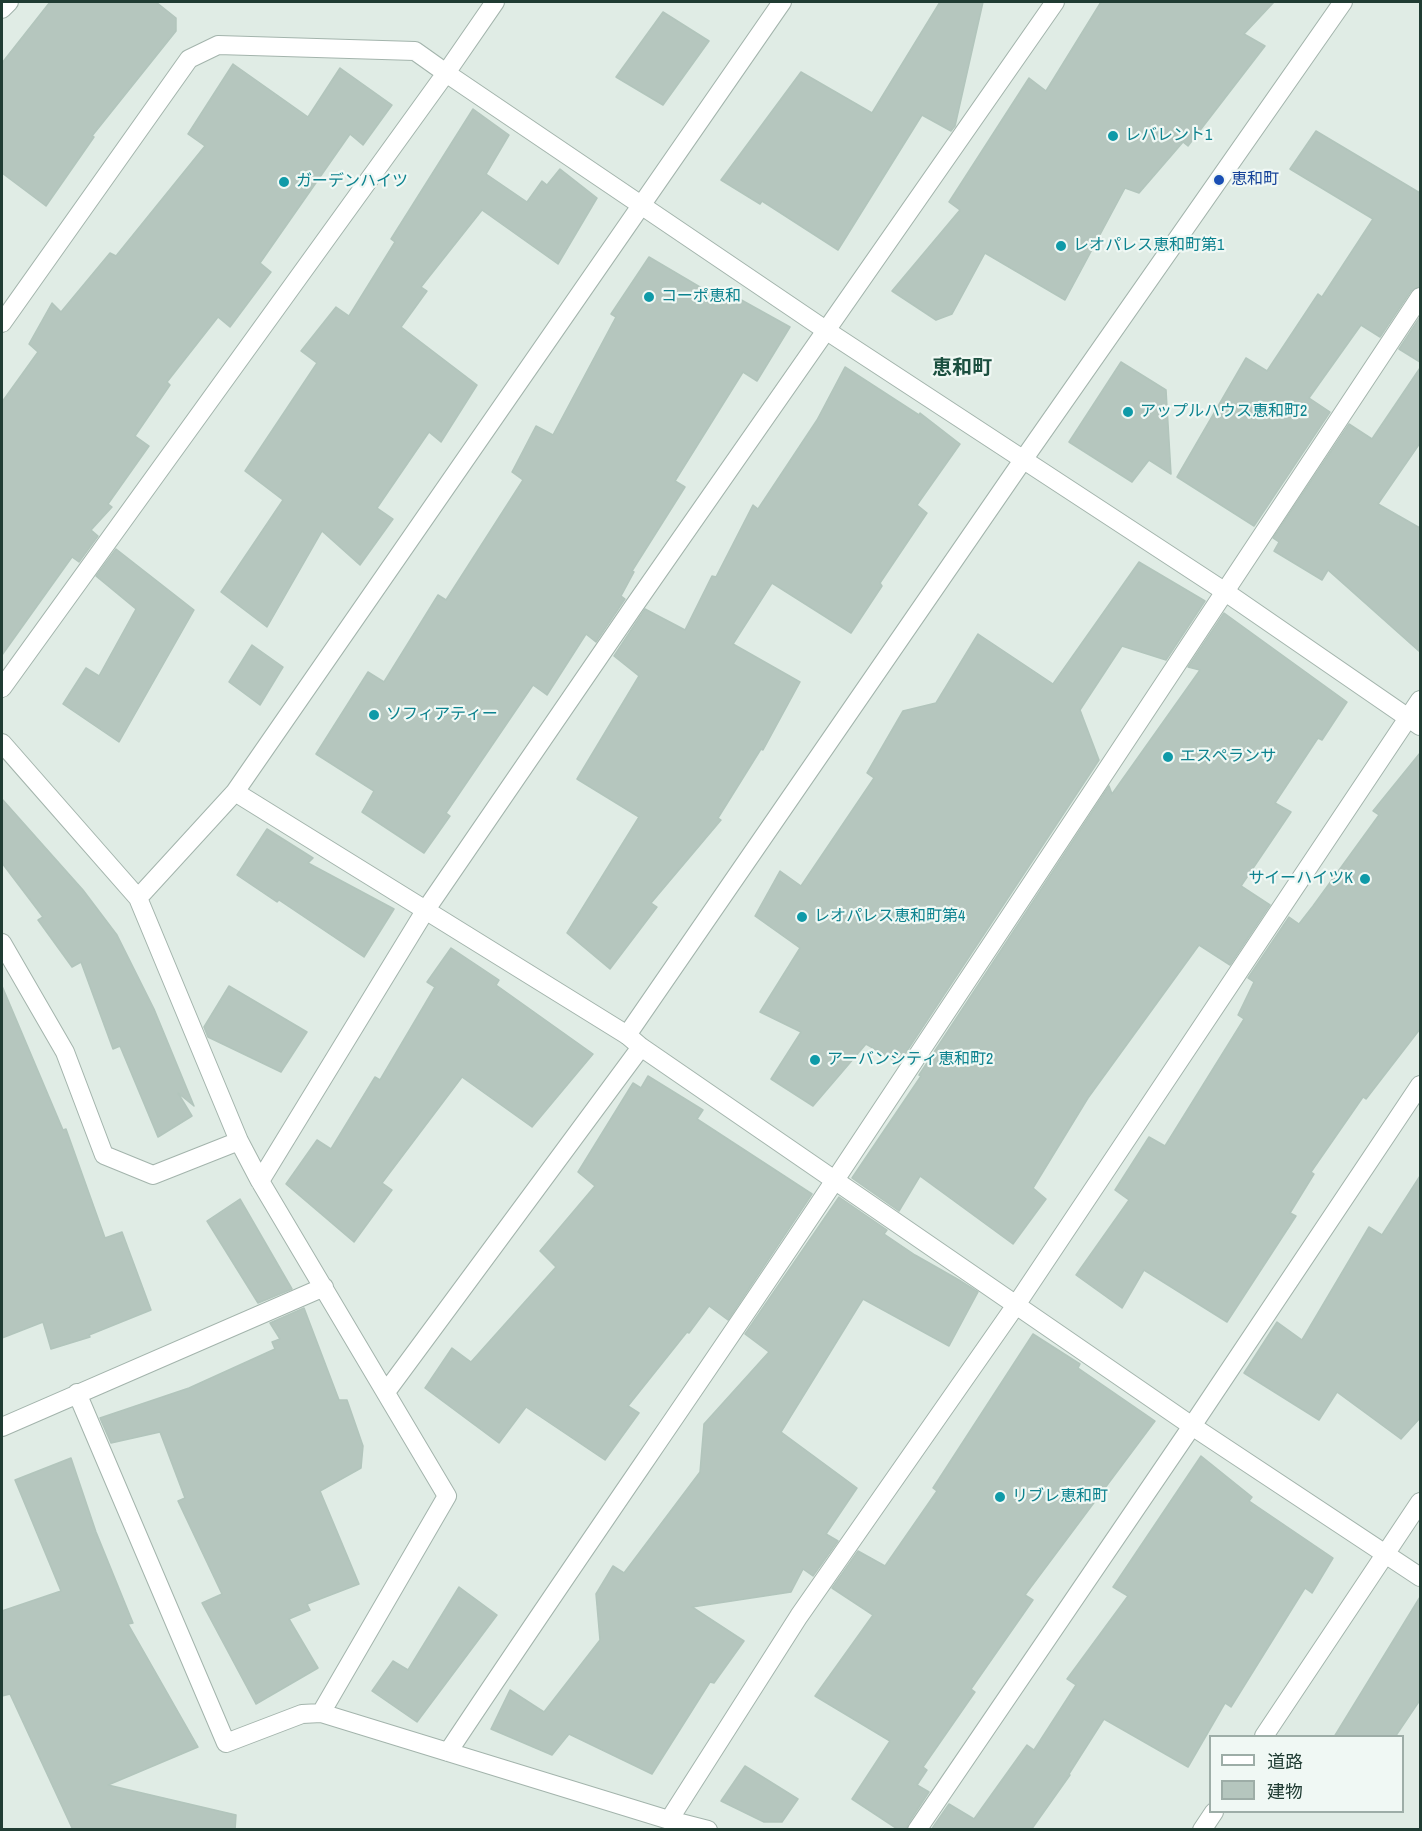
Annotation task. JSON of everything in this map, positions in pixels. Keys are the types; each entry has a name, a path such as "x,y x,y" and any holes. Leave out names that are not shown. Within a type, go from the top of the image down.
{"street":[{"path":"2,9 9,2"},
{"path":"2,688 495,2"},
{"path":"138,898 235,792 782,2"},
{"path":"260,1181 425,911 634,606 1055,2"},
{"path":"386,1392 634,1041 1023,460 1343,2"},
{"path":"2,323 189,59 218,45 415,51 827,331 1224,591 1414,722"},
{"path":"448,1752 558,1586 835,1181 1420,297"},
{"path":"669,1820 799,1616 1016,1305 1414,722 1420,700"},
{"path":"2,743 138,898 239,1141 260,1181 447,1496 321,1713"},
{"path":"235,792 634,1041 1192,1426 1420,1577"},
{"path":"2,943 66,1052 104,1155 153,1175 239,1141"},
{"path":"917,1830 1192,1426 1420,1085"},
{"path":"2,1427 324,1287"},
{"path":"77,1393 226,1743 302,1714 321,1713 708,1830"},
{"path":"1265,1735 1420,1502"},
{"path":"1202,1830 1213,1813"}],"building":[{"path":"50,2 156,2 176,18 176,31 92,136 94,137 46,206 2,173 2,63"},
{"path":"940,2 983,2 955,126 951,131 922,115 838,250 762,201 760,204 721,180 801,72 872,113"},
{"path":"1101,2 1274,2 1244,34 1265,46 1188,146 1183,142 1139,193 1125,188 1065,300 985,253 952,314 936,320 892,291 960,210 949,202 1029,78 1046,91"},
{"path":"663,12 709,41 663,105 616,77"},
{"path":"233,64 308,117 340,68 392,105 363,145 350,134 260,263 271,272 230,327 218,317 167,382 170,385 135,436 149,446 108,504 112,507 91,530 98,536 79,562 72,557 2,655 2,402 38,352 29,344 52,303 61,312 110,253 116,256 205,146 188,134"},
{"path":"473,109 509,135 486,174 527,202 542,181 547,185 560,169 597,198 558,264 482,210 421,287 427,291 401,327 477,385 441,442 429,432 377,508 393,519 360,565 322,531 267,627 221,592 283,500 245,471 317,363 301,351 336,307 349,316 395,242 391,239"},
{"path":"1316,131 1420,193 1420,286 1411,291 1380,337 1361,325 1309,398 1330,412 1254,526 1177,477 1246,358 1267,371 1318,294 1322,297 1373,219 1290,169"},
{"path":"649,257 722,300 727,292 790,327 757,381 743,372 675,481 685,487 632,571 634,572 621,596 625,599 596,642 586,634 547,695 533,685 446,813 450,816 424,853 362,812 374,791 316,754 368,672 384,682 438,595 446,600 523,480 512,472 536,426 553,435 616,317 611,314"},
{"path":"1420,317 1420,362 1399,349"},
{"name":"アップルハウス恵和町2","path":"1121,362 1166,390 1171,474 1149,460 1132,482 1069,442"},
{"path":"845,367 919,415 920,413 960,444 917,505 927,513 880,583 882,586 851,633 772,583 733,644 800,682 763,750 761,749 718,818 721,820 651,903 657,907 610,969 567,933 639,817 577,779 639,676 614,656 645,609 685,630 712,576 716,577 753,505 758,509 817,420"},
{"path":"1420,368 1420,443 1378,504 1420,528 1420,652 1328,570 1322,580 1274,551 1279,542 1273,538 1349,424 1372,439"},
{"path":"116,549 194,610 119,742 63,704 86,668 99,676 136,609 96,576"},
{"path":"1139,562 1205,601 1166,660 1122,646 1080,710 1099,760 899,1063 866,1044 813,1106 771,1079 801,1032 760,1012 800,948 755,916 780,871 801,886 874,778 867,773 903,711 936,703 978,634 1053,684"},
{"path":"1224,613 1347,702 1322,740 1318,738 1275,803 1291,812 1241,886 1270,905 1230,965 1199,945 1088,1098 1033,1188 1046,1199 1013,1244 920,1176 899,1211 852,1178 1109,786 1112,794 1200,670 1188,667"},
{"path":"252,645 283,667 260,705 229,682"},
{"path":"1420,753 1420,1029 1366,1099 1363,1097 1311,1172 1314,1174 1290,1213 1296,1216 1227,1322 1144,1270 1122,1308 1076,1275 1129,1200 1115,1190 1149,1137 1165,1146 1244,1019 1238,1015 1254,982 1248,978 1289,917 1299,924 1313,906 1379,815 1373,811"},
{"path":"2,799 83,890 117,935 154,1009 194,1106 178,1093 192,1116 158,1137 120,1046 113,1049 81,962 72,967 38,920 43,917 2,863"},
{"path":"267,829 313,858 308,863 394,909 364,957 237,875"},
{"path":"451,948 499,980 496,985 593,1054 532,1127 462,1077 382,1183 392,1190 354,1242 286,1184 317,1140 331,1149 375,1077 380,1080 435,987 427,982"},
{"path":"2,986 63,1130 66,1129 105,1238 122,1232 151,1310 89,1335 90,1337 51,1349 43,1322 2,1338"},
{"path":"229,986 307,1032 281,1072 208,1037 204,1027"},
{"path":"648,1076 703,1110 697,1119 812,1194 728,1320 709,1306 628,1406 639,1413 605,1460 526,1407 499,1443 425,1388 452,1348 471,1362 556,1267 540,1251 595,1186 578,1172 633,1083 641,1088"},
{"path":"1420,1176 1420,1418 1401,1439 1337,1392 1319,1420 1244,1373 1277,1322 1302,1340 1369,1227 1382,1235"},
{"path":"839,1197 887,1230 884,1234 978,1292 949,1346 863,1299 781,1432 857,1488 826,1534 838,1541 813,1576 803,1569 791,1592 692,1607 744,1641 714,1683 710,1682 652,1774 569,1734 552,1755 491,1729 510,1690 544,1712 600,1640 596,1594 613,1566 624,1573 700,1472 704,1424 769,1352 745,1334"},
{"path":"240,1199 292,1289 258,1303 207,1221"},
{"path":"304,1308 339,1400 347,1400 363,1446 361,1468 320,1491 359,1584 307,1604 310,1610 289,1619 318,1668 256,1704 202,1603 222,1594 178,1501 185,1498 160,1432 111,1443 100,1418 189,1388 275,1349 272,1342 280,1339 270,1323"},
{"path":"1033,1334 1080,1364 1078,1368 1155,1421 1025,1595 1033,1600 971,1689 975,1692 923,1767 927,1770 917,1785 929,1792 906,1830 899,1830 852,1799 890,1741 815,1696 873,1615 832,1588 858,1551 885,1566 937,1491 933,1488"},
{"path":"1201,1456 1252,1497 1249,1501 1333,1558 1312,1593 1305,1588 1231,1707 1225,1703 1188,1767 1104,1719 1070,1775 1031,1830 931,1830 949,1804 974,1819 1027,1745 1034,1750 1076,1685 1067,1679 1128,1596 1113,1587"},
{"path":"71,1458 96,1532 133,1623 128,1624 198,1747 108,1785 236,1815 235,1830 73,1830 10,1694 2,1696 2,1611 61,1591 15,1480"},
{"path":"459,1587 497,1615 417,1722 372,1691 393,1661 408,1670"},
{"path":"1420,1597 1420,1700 1396,1735 1335,1735"},
{"path":"745,1766 798,1799 782,1822 764,1822 721,1801"}],"place":[{"name":"レバレント1","path":"1113,136"},
{"name":"恵和町","path":"1219,180"},
{"name":"ガーデンハイツ","path":"284,182"},
{"name":"レオパレス恵和町第1","path":"1061,246"},
{"name":"コーポ恵和","path":"649,297"},
{"name":"アップルハウス恵和町2","path":"1128,412"},
{"name":"ソフィアティー","path":"374,715"},
{"name":"エスペランサ","path":"1168,757"},
{"name":"サイーハイツK","path":"1365,879"},
{"name":"レオパレス恵和町第4","path":"802,917"},
{"name":"アーバンシティ恵和町2","path":"815,1060"},
{"name":"リブレ恵和町","path":"1000,1497"}],"district":[{"name":"恵和町","path":"962,369"}]}
